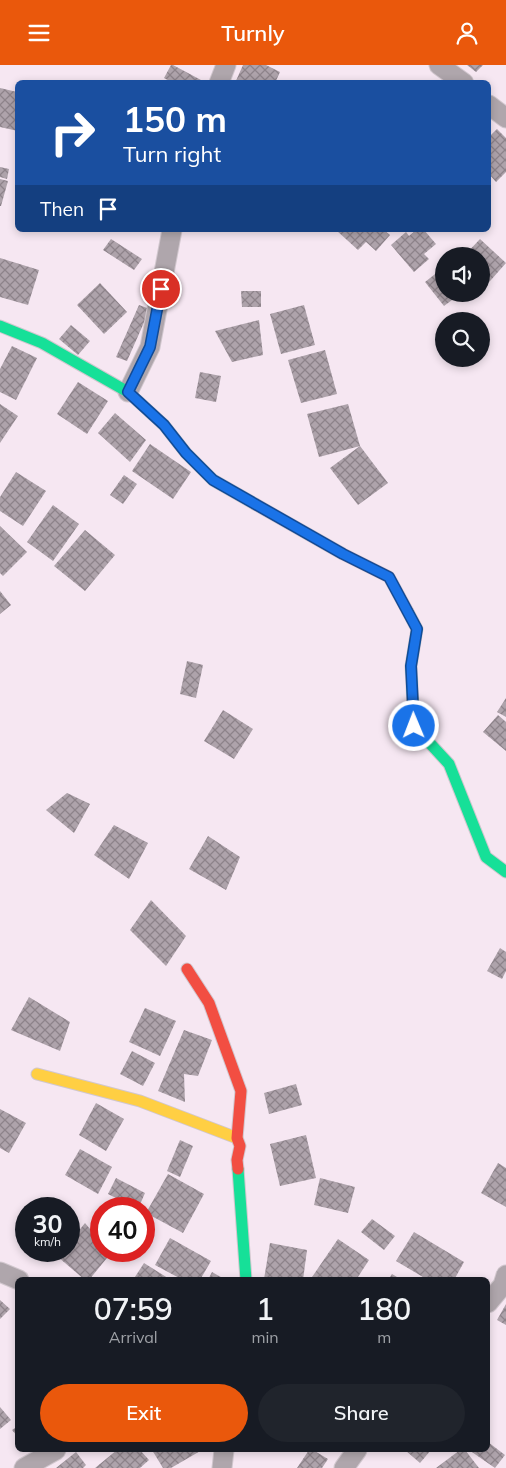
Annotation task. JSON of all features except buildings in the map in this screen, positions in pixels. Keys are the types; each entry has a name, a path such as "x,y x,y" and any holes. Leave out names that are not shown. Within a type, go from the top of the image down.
{"street":[{"path":"220,80 226,65"},
{"path":"439,65 460,80"},
{"path":"491,107 506,118"},
{"path":"128,392 150,347 172,232"},
{"path":"0,326 42,343 128,392 164,425 186,453 213,480 343,554 389,577 417,629 411,666 414,726 449,764 486,857 506,872"},
{"path":"187,969 209,1003 241,1091 237,1137 240,1146 237,1160 246,1277"},
{"path":"37,1074 140,1101 237,1137"},
{"path":"0,1272 15,1278"},
{"path":"490,1301 505,1283"},
{"path":"24,1468 52,1452"},
{"path":"222,1468 224,1452"},
{"path":"344,1468 356,1452"}],"traffic: fast":[{"path":"0,326 42,343 128,392 164,425 186,453 213,480 255,504"},
{"path":"408,612 417,629 411,666 414,726 449,764 486,857 506,872"},
{"path":"238,1169 246,1277"}],"traffic: slow":[{"path":"37,1074 140,1101 237,1138"}],"traffic: jam":[{"path":"255,504 343,554 389,577 408,612"},
{"path":"187,969 209,1003 241,1091 237,1138 240,1146 237,1160 238,1169"}],"route":[{"path":"161,289 150,347 128,392 164,425 186,453 213,480 236,495 301,529 343,554 389,577 417,629 411,666 414,726"}]}
